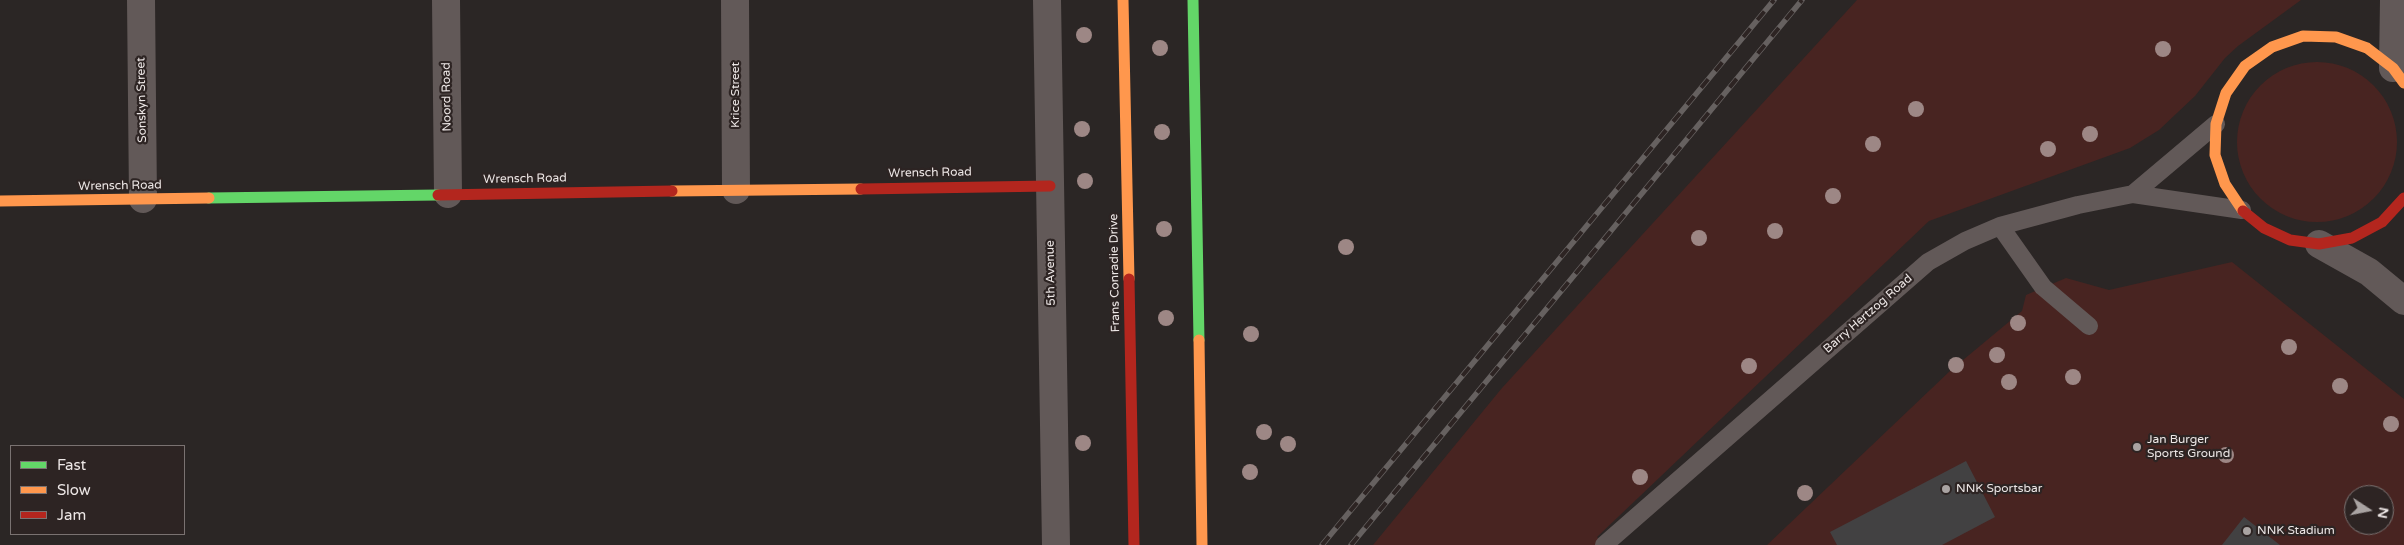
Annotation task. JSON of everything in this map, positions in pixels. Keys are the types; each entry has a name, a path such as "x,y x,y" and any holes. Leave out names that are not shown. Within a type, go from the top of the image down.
{"street":[{"name":"Sonskyn Street","path":"141,0 143,199"},
{"name":"Noord Road","path":"446,0 448,194"},
{"name":"Krice Street","path":"735,0 736,190"},
{"name":"5th Avenue","path":"1047,0 1056,545"},
{"name":"Frans Conradie Drive","path":"1124,0 1134,545"},
{"path":"1192,0 1202,545"},
{"path":"2394,0 2399,76"},
{"path":"2399,76 2367,48 2336,37 2304,36 2272,47 2245,66 2226,93 2216,124 2216,155 2225,184 2242,210 2264,228 2290,240 2318,244 2352,238 2382,222 2404,198"},
{"name":"Wrensch Road","path":"0,201 1050,186"},
{"path":"2318,244 2368,272 2404,301"}],"lane":[{"name":"Barry Hertzog Road","path":"2133,194 2216,124"},
{"name":"Barry Hertzog Road","path":"1604,545 1928,262 1965,241 2000,226 2078,205 2133,194 2242,210"},
{"path":"2000,226 2043,287 2089,326"}],"shaded area":[{"path":"1857,0 2301,0 2238,46 2225,58 2195,96 2159,130 2130,148 1929,221 1597,537 1604,545 1373,545 1502,388"},
{"path":"2325,62 2355,71 2374,85 2384,97 2391,111 2396,126 2396,158 2391,173 2384,187 2374,199 2362,209 2340,219 2325,222 2309,222 2294,219 2272,209 2250,187 2238,158 2237,134 2240,119 2250,97 2272,75 2301,63"},
{"name":"Jan Burger Sports Ground","path":"2232,262 2404,399 2404,545 1767,545 1951,370 2022,311 2026,295 2066,278 2109,290"}],"building":[{"name":"NNK Sportsbar","path":"1966,461 1995,517 1942,545 1837,545 1830,532"},
{"name":"NNK Stadium","path":"2244,517 2280,545 2222,545"}],"railway":[{"path":"1322,545 1774,0"},
{"path":"1351,545 1802,0"}],"traffic: fast":[{"path":"1193,0 1199,340"},
{"path":"209,198 438,195"}],"traffic: slow":[{"path":"1123,0 1129,279"},
{"path":"2243,211 2225,184 2215,155 2216,124 2226,93 2245,66 2272,47 2303,36 2336,37 2367,48 2393,68 2404,83"},
{"path":"672,191 861,189"},
{"path":"0,201 209,198"},
{"path":"1199,340 1202,545"}],"traffic: jam":[{"path":"861,189 1050,186"},
{"path":"438,195 672,191"},
{"path":"2243,211 2264,228 2290,240 2319,244 2352,238 2382,222 2404,198"},
{"path":"1129,279 1134,545"}],"place":[{"name":"Jan Burger Sports Ground","path":"2137,447"},
{"name":"NNK Sportsbar","path":"1946,489"},
{"name":"NNK Stadium","path":"2247,531"}]}
